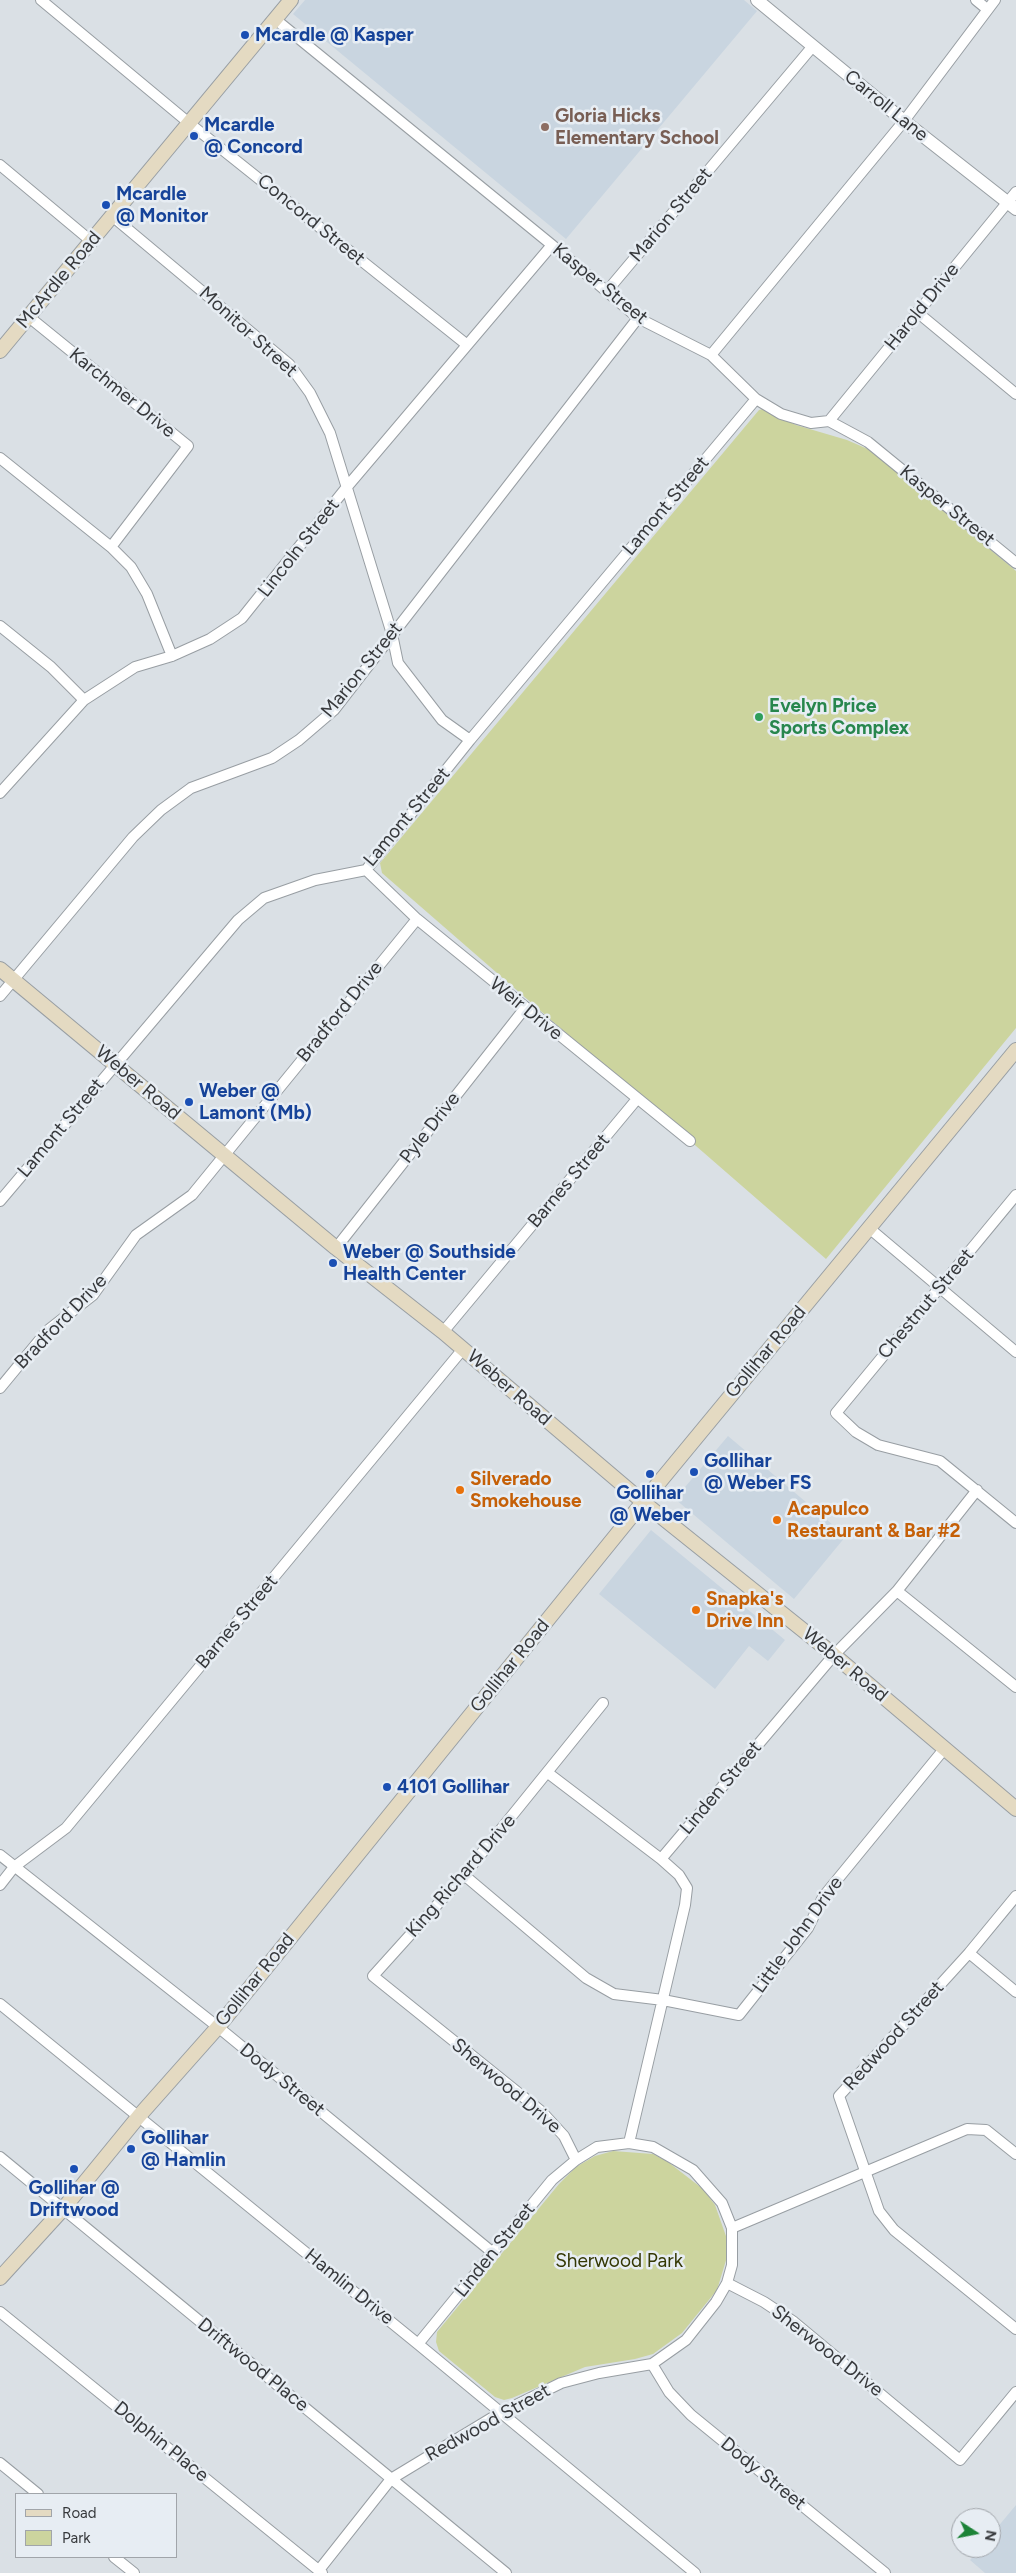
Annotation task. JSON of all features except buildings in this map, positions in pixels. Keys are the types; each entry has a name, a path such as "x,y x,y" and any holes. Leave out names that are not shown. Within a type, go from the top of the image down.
{"main road":[{"name":"McArdle Road","path":"0,351 275,19 286,2"},
{"name":"Weber Road","path":"0,969 336,1248 443,1332 642,1502 834,1655 1016,1809"},
{"name":"Gollihar Road","path":"0,2278 63,2209 139,2116 218,2027 642,1502 1016,1050"}],"street":[{"name":"Concord Street","path":"41,0 189,123 466,344"},
{"name":"Carroll Lane","path":"757,0 904,121 1013,201"},
{"path":"976,0 987,10"},
{"path":"711,355 904,121 995,0"},
{"name":"Kasper Street","path":"275,19 552,244 638,318 711,355 756,399 781,414 811,423 829,421 868,442 1016,563"},
{"name":"Marion Street","path":"607,291 813,46"},
{"path":"0,165 91,241"},
{"name":"Harold Drive","path":"829,421 918,312 1013,201"},
{"name":"Monitor Street","path":"112,216 288,364 310,393 330,433 392,634 398,663 418,692 442,720 470,740"},
{"name":"Lincoln Street","path":"0,793 84,700 135,667 172,656 210,639 242,618 346,488 552,244"},
{"path":"918,312 1016,394"},
{"name":"Karchmer Drive","path":"29,317 188,446 111,547"},
{"name":"Marion Street","path":"0,996 133,837 161,810 191,788 272,758 299,740 334,710 638,318"},
{"name":"Lamont Street","path":"0,1201 238,920 264,898 315,880 366,870 470,740 756,399"},
{"path":"0,458 111,547 131,566 147,594 172,656"},
{"path":"0,626 51,667 84,700"},
{"name":"Weir Drive","path":"366,870 417,919 690,1141"},
{"name":"Bradford Drive","path":"0,1388 47,1331 93,1295 136,1235 192,1195 417,919"},
{"name":"Pyle Drive","path":"336,1248 525,1008"},
{"name":"Barnes Street","path":"443,1332 638,1099"},
{"name":"Chestnut Street","path":"977,1490 940,1462 871,1441 856,1432 836,1413 1016,1195"},
{"path":"869,1228 1016,1352"},
{"name":"Barnes Street","path":"0,1885 14,1867 66,1828 463,1349"},
{"path":"977,1490 1016,1523"},
{"name":"Linden Street","path":"661,1859 834,1655 897,1591 977,1490"},
{"path":"897,1591 1016,1688"},
{"name":"King Richard Drive","path":"373,1976 464,1875 603,1703"},
{"name":"Little John Drive","path":"464,1875 586,1978 614,1994 663,2000 739,2015 808,1928 823,1897 945,1748"},
{"path":"548,1773 661,1859 679,1875 687,1888 685,1905 629,2143"},
{"name":"Dody Street","path":"0,1855 218,2027 492,2252"},
{"name":"Redwood Street","path":"866,2170 839,2096 969,1953 1016,1896"},
{"path":"969,1953 1016,1992"},
{"name":"Sherwood Drive","path":"373,1976 542,2112 564,2136 576,2160"},
{"name":"Hamlin Drive","path":"0,2004 418,2344 695,2573"},
{"path":"732,2228 967,2129 986,2130 1016,2154"},
{"path":"576,2160 598,2147 629,2143 653,2148 693,2170 722,2203 732,2228 732,2265 727,2283"},
{"name":"Driftwood Place","path":"0,2157 506,2573"},
{"name":"Linden Street","path":"418,2344 552,2180 576,2160"},
{"path":"866,2170 879,2211 894,2230 1016,2329"},
{"name":"Sherwood Drive","path":"727,2283 764,2302 794,2322 960,2460 1016,2392"},
{"name":"Redwood Street","path":"320,2572 391,2478 500,2412 561,2383 599,2373 652,2364 686,2340 716,2302 727,2283"},
{"name":"Dolphin Place","path":"0,2312 320,2572"},
{"name":"Dody Street","path":"652,2364 669,2392 691,2415 885,2573"},
{"path":"0,2463 37,2493"},
{"path":"115,2558 134,2573"}],"shaded area":[{"name":"Gloria Hicks Elementary School","path":"305,0 744,0 757,11 566,239 293,14"},
{"path":"728,1436 846,1536 794,1599 675,1499"},
{"path":"651,1530 785,1640 768,1661 749,1646 715,1689 599,1594"},
{"path":"1016,2505 1016,2573 985,2573 970,2560 972,2558 1001,2558 1001,2523"}],"green space":[{"name":"Evelyn Price Sports Complex","path":"763,409 796,425 847,440 870,450 1016,571 1016,1028 826,1259 382,873 380,863 759,410"},
{"name":"Sherwood Park","path":"613,2151 653,2154 668,2162 703,2189 715,2205 727,2239 727,2257 717,2290 682,2333 653,2354 635,2359 585,2367 512,2398 504,2400 495,2397 439,2351 436,2342 437,2332 559,2184 576,2167 595,2156"}],"place":[{"name":"Mcardle @ Kasper","path":"245,35"},
{"name":"Gloria Hicks Elementary School","path":"545,127"},
{"name":"Mcardle @ Concord","path":"194,136"},
{"name":"Mcardle @ Monitor","path":"106,205"},
{"name":"Evelyn Price Sports Complex","path":"759,717"},
{"name":"Weber @ Lamont (Mb)","path":"189,1102"},
{"name":"Weber @ Southside Health Center","path":"333,1263"},
{"name":"Gollihar @ Weber FS","path":"694,1472"},
{"name":"Gollihar @ Weber","path":"650,1474"},
{"name":"Silverado Smokehouse","path":"460,1490"},
{"name":"Acapulco Restaurant & Bar #2","path":"777,1520"},
{"name":"Snapka's Drive Inn","path":"696,1610"},
{"name":"4101 Gollihar","path":"387,1787"},
{"name":"Gollihar @ Hamlin","path":"131,2149"},
{"name":"Gollihar @ Driftwood","path":"74,2169"}]}
